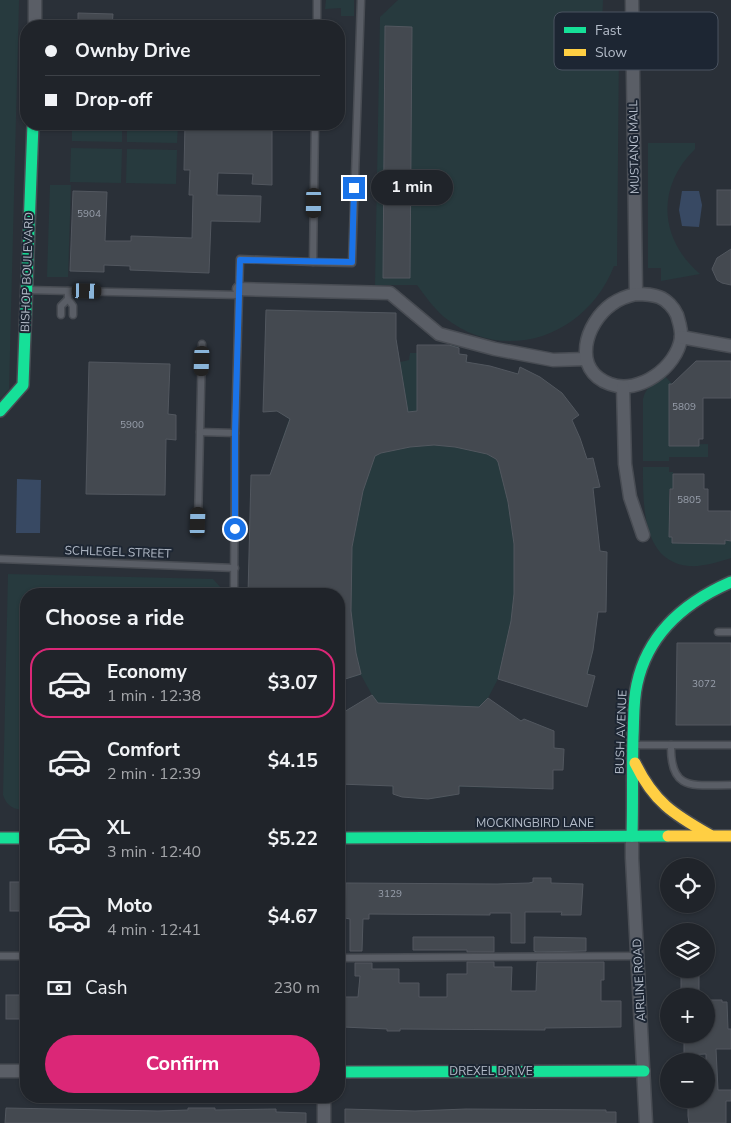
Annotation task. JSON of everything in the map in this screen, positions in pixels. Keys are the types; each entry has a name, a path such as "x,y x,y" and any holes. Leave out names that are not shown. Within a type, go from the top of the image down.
{"street":[{"path":"34,20 35,0"},
{"name":"MUSTANG MALL","path":"633,70 636,294"},
{"name":"BISHOP BOULEVARD","path":"0,411 23,385 33,130"},
{"path":"239,292 390,293 439,334 495,349 553,360 586,360"},
{"path":"636,294 659,297 666,301 675,311 678,318 681,337 677,350 660,371 636,385 623,387 597,378 586,360 586,342 598,319 610,305 624,297 636,294"},
{"path":"681,337 731,346"},
{"path":"623,387 625,464 630,497 642,535"},
{"name":"BUSH AVENUE","path":"632,836 634,706 637,682 643,663 662,630 689,603 712,589 731,582"},
{"path":"633,758 642,779 654,797 685,821 712,836"},
{"name":"AIRLINE ROAD","path":"632,836 646,1123"},
{"name":"MOCKINGBIRD LANE","path":"345,838 731,836"},
{"path":"0,838 20,838"},
{"path":"0,1071 20,1071"},
{"name":"DREXEL DRIVE","path":"345,1072 644,1071"},
{"path":"324,1103 324,1123"}],"lane":[{"path":"317,0 317,20"},
{"path":"234,588 235,433 240,260 352,262 360,0"},
{"path":"313,262 315,130"},
{"path":"26,290 239,292"},
{"path":"68,291 68,299 73,306 73,315"},
{"path":"61,315 61,306 68,299"},
{"path":"198,522 202,344"},
{"path":"200,432 235,433"},
{"name":"SCHLEGEL STREET","path":"0,559 235,568"},
{"path":"718,632 731,632"},
{"path":"633,745 731,745"},
{"path":"671,745 671,762 675,775 686,783 731,785"},
{"path":"0,956 20,956"},
{"path":"345,958 637,956"}],"green space":[{"path":"0,0 19,0 9,389 0,399"},
{"path":"326,0 354,0 354,16 341,16 341,8 325,9"},
{"path":"398,0 603,0 603,12 554,12 554,70 619,70 617,266 614,266 601,290 585,310 564,326 542,336 517,341 492,340 468,332 444,317 417,285 375,285 380,17"},
{"path":"72,130 122,130 122,142 72,141"},
{"path":"127,130 178,130 177,143 127,142"},
{"path":"648,143 695,143 695,149 682,164 674,180 669,196 668,213 670,229 676,245 686,260 700,274 661,281 661,268 648,268"},
{"path":"71,148 122,149 121,183 70,182"},
{"path":"127,149 177,150 176,184 126,183"},
{"path":"50,185 71,185 68,277 47,277"},
{"path":"266,310 396,313 396,339 400,362 409,360 410,353 419,353 417,345 459,345 458,354 467,355 467,362 518,374 520,367 540,377 562,393 579,415 572,420 586,459 593,458 600,487 593,489 600,551 607,552 606,612 598,612 588,674 595,676 587,707 498,679 488,698 521,721 524,719 554,731 554,748 564,749 563,770 553,770 553,789 460,787 459,794 426,799 393,794 392,786 345,784 345,711 372,695 361,675 345,679 345,588 248,588 251,475 270,475 289,419 277,411 263,412"},
{"path":"665,376 672,384 669,384 669,445 708,444 708,457 669,457 669,461 643,461 644,395 648,388"},
{"path":"643,467 669,467 669,472 673,472 673,489 669,490 669,537 672,537 672,543 724,544 725,541 731,541 731,558 716,563 689,566 673,562 662,554 653,542 648,528 643,496"},
{"path":"8,574 213,579 221,588 20,588 20,809 12,807 3,795"}],"water":[{"path":"682,191 699,191 702,205 699,227 682,226 679,210"},
{"path":"17,479 41,480 40,533 16,533"}],"building":[{"path":"78,13 113,14 112,20 78,20"},
{"path":"385,26 412,27 410,278 383,278"},
{"path":"185,130 272,130 272,185 252,184 253,174 218,173 217,195 261,196 260,222 211,221 209,273 130,270 130,266 104,265 104,272 70,271 73,191 107,192 105,241 131,241 131,236 192,238 193,195 189,195 190,170 184,170"},
{"path":"717,190 731,190 731,225 717,225"},
{"path":"731,249 731,285 717,280 712,269 717,258"},
{"path":"266,310 396,313 396,339 408,412 417,411 417,345 449,345 459,348 459,354 467,355 466,362 518,374 520,367 540,377 562,393 579,415 572,420 587,459 593,458 600,487 593,488 600,551 607,552 606,612 598,612 593,650 587,674 595,676 587,707 498,679 511,621 514,594 514,544 508,502 496,459 487,454 455,447 434,445 410,447 375,456 363,491 352,547 351,611 356,653 361,674 345,679 345,588 248,588 251,475 270,475 290,419 277,411 263,412"},
{"path":"696,361 731,361 731,398 703,398 703,439 699,439 699,446 669,446 669,384 672,384"},
{"path":"89,362 170,364 168,414 176,415 176,440 166,439 165,495 86,494"},
{"path":"673,474 704,474 704,489 708,489 708,511 731,511 731,541 725,540 725,544 672,543 672,537 669,537 670,489 673,489"},
{"path":"677,643 731,643 731,725 676,725"},
{"path":"372,695 378,703 479,707 488,698 521,721 524,719 554,731 554,748 564,749 563,770 553,770 553,789 459,786 459,794 428,799 402,797 393,794 393,786 345,784 345,711"},
{"path":"533,878 551,878 551,883 583,884 581,915 561,915 562,912 525,912 525,943 511,943 511,913 490,913 490,915 369,914 369,919 363,919 362,951 350,951 350,919 345,918 346,883 497,884 529,883 533,882"},
{"path":"10,882 20,882 20,911 10,911"},
{"path":"413,937 494,937 494,952 413,950"},
{"path":"534,937 586,938 586,951 537,952 534,951"},
{"path":"467,962 494,962 494,967 512,967 511,991 536,991 537,962 604,962 604,980 601,980 601,1001 621,1001 621,1027 545,1028 545,1030 400,1029 400,1031 345,1027 345,997 358,997 360,976 355,976 355,963 372,963 372,969 399,969 399,983 419,983 419,997 447,997 447,974 467,974"},
{"path":"681,978 699,978 699,988 681,988"},
{"path":"6,995 20,995 20,1019 6,1019"},
{"path":"715,1000 727,1002 728,1029 731,1029 731,1049 716,1049 718,1090 731,1090 731,1101 726,1101 726,1123 689,1123 688,1108 715,1108 715,1053 684,1053 684,1043 715,1043"},
{"path":"6,1108 158,1111 188,1110 188,1108 215,1108 215,1110 276,1109 276,1112 306,1113 306,1123 5,1123"},
{"path":"345,1109 415,1111 466,1109 606,1110 606,1112 616,1112 616,1123 345,1123"}],"traffic: fast":[{"path":"0,411 23,385 33,130"},
{"path":"632,836 634,703 642,666 659,635 671,621 698,599 731,582"},
{"path":"345,838 668,836"},
{"path":"0,838 20,838"},
{"path":"345,1072 644,1071"}],"traffic: slow":[{"path":"635,763 650,788 666,806 710,835"},
{"path":"668,836 731,836"}],"route":[{"path":"235,529 235,433 240,260 352,262 354,188"}]}
